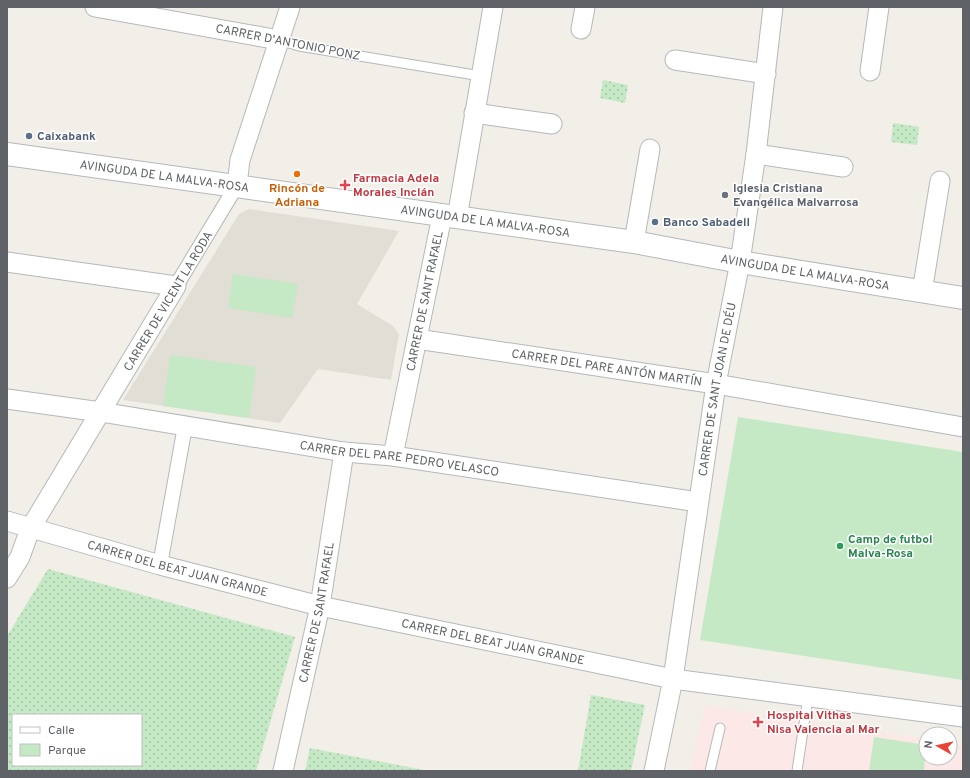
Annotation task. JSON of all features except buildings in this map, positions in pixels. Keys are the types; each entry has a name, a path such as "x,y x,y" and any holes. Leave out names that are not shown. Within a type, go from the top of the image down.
{"street":[{"name":"CARRER D'ANTONIO PONZ","path":"95,7 279,40"},
{"name":"CARRER DE VICENT LA RODA","path":"7,578 20,557 30,529 237,185 240,160 290,7"},
{"name":"CARRER DE SANT RAFAEL","path":"393,456 417,339 450,217 474,113 493,7"},
{"path":"581,29 585,7"},
{"name":"CARRER DE SANT JOAN DE DÉU","path":"654,771 673,679 716,384 740,262 756,154 773,7"},
{"path":"870,71 879,7"},
{"path":"675,60 766,74"},
{"path":"474,113 552,124"},
{"path":"634,242 650,149"},
{"name":"AVINGUDA DE LA MALVA-ROSA","path":"7,154 237,185 450,217 634,242 740,262 963,298"},
{"path":"756,154 844,167"},
{"path":"922,292 940,181"},
{"path":"7,262 176,286"},
{"name":"CARRER DEL PARE ANTÓN MARTÍN","path":"417,339 716,384 963,427"},
{"name":"CARRER DEL PARE PEDRO VELASCO","path":"7,399 101,412 344,452 393,456 698,502"},
{"path":"160,565 185,426"},
{"name":"CARRER DE SANT RAFAEL","path":"283,771 320,606 344,452"},
{"name":"CARRER DEL BEAT JUAN GRANDE","path":"7,521 30,529 160,565 320,606 673,679 963,717"}],"lane":[{"name":"CARRER D'ANTONIO PONZ","path":"279,40 298,46 481,76"},
{"path":"797,771 808,697"},
{"path":"710,771 720,728"}],"shaded area":[{"path":"249,209 399,231 357,304 393,326 399,334 391,380 318,369 280,423 123,400 239,214"},
{"name":"Hospital Vithas Nisa Valencia al Mar","path":"705,706 918,738 918,766 958,766 958,744 963,745 963,771 690,771"}],"green space":[{"path":"603,80 628,85 625,103 600,98"},
{"path":"893,123 919,127 917,145 891,142"},
{"path":"233,274 298,284 292,318 228,308"},
{"path":"170,355 256,367 249,418 163,406"},
{"name":"Camp de futbol Malva-Rosa","path":"738,417 963,452 963,680 700,640"},
{"path":"48,569 295,637 256,771 7,771 7,636"},
{"path":"591,695 645,705 631,771 578,771"},
{"path":"874,737 918,744 918,766 924,766 924,771 869,771"},
{"path":"310,748 429,771 305,771"}],"place":[{"name":"Caixabank","path":"29,136"},
{"name":"Rincón de Adriana","path":"297,174"},
{"name":"Farmacia Adela Morales Inclán","path":"345,185"},
{"name":"Iglesia Cristiana Evangélica Malvarrosa","path":"725,195"},
{"name":"Banco Sabadell","path":"655,222"},
{"name":"Camp de futbol Malva-Rosa","path":"840,546"},
{"name":"Hospital Vithas Nisa Valencia al Mar","path":"758,722"}]}
